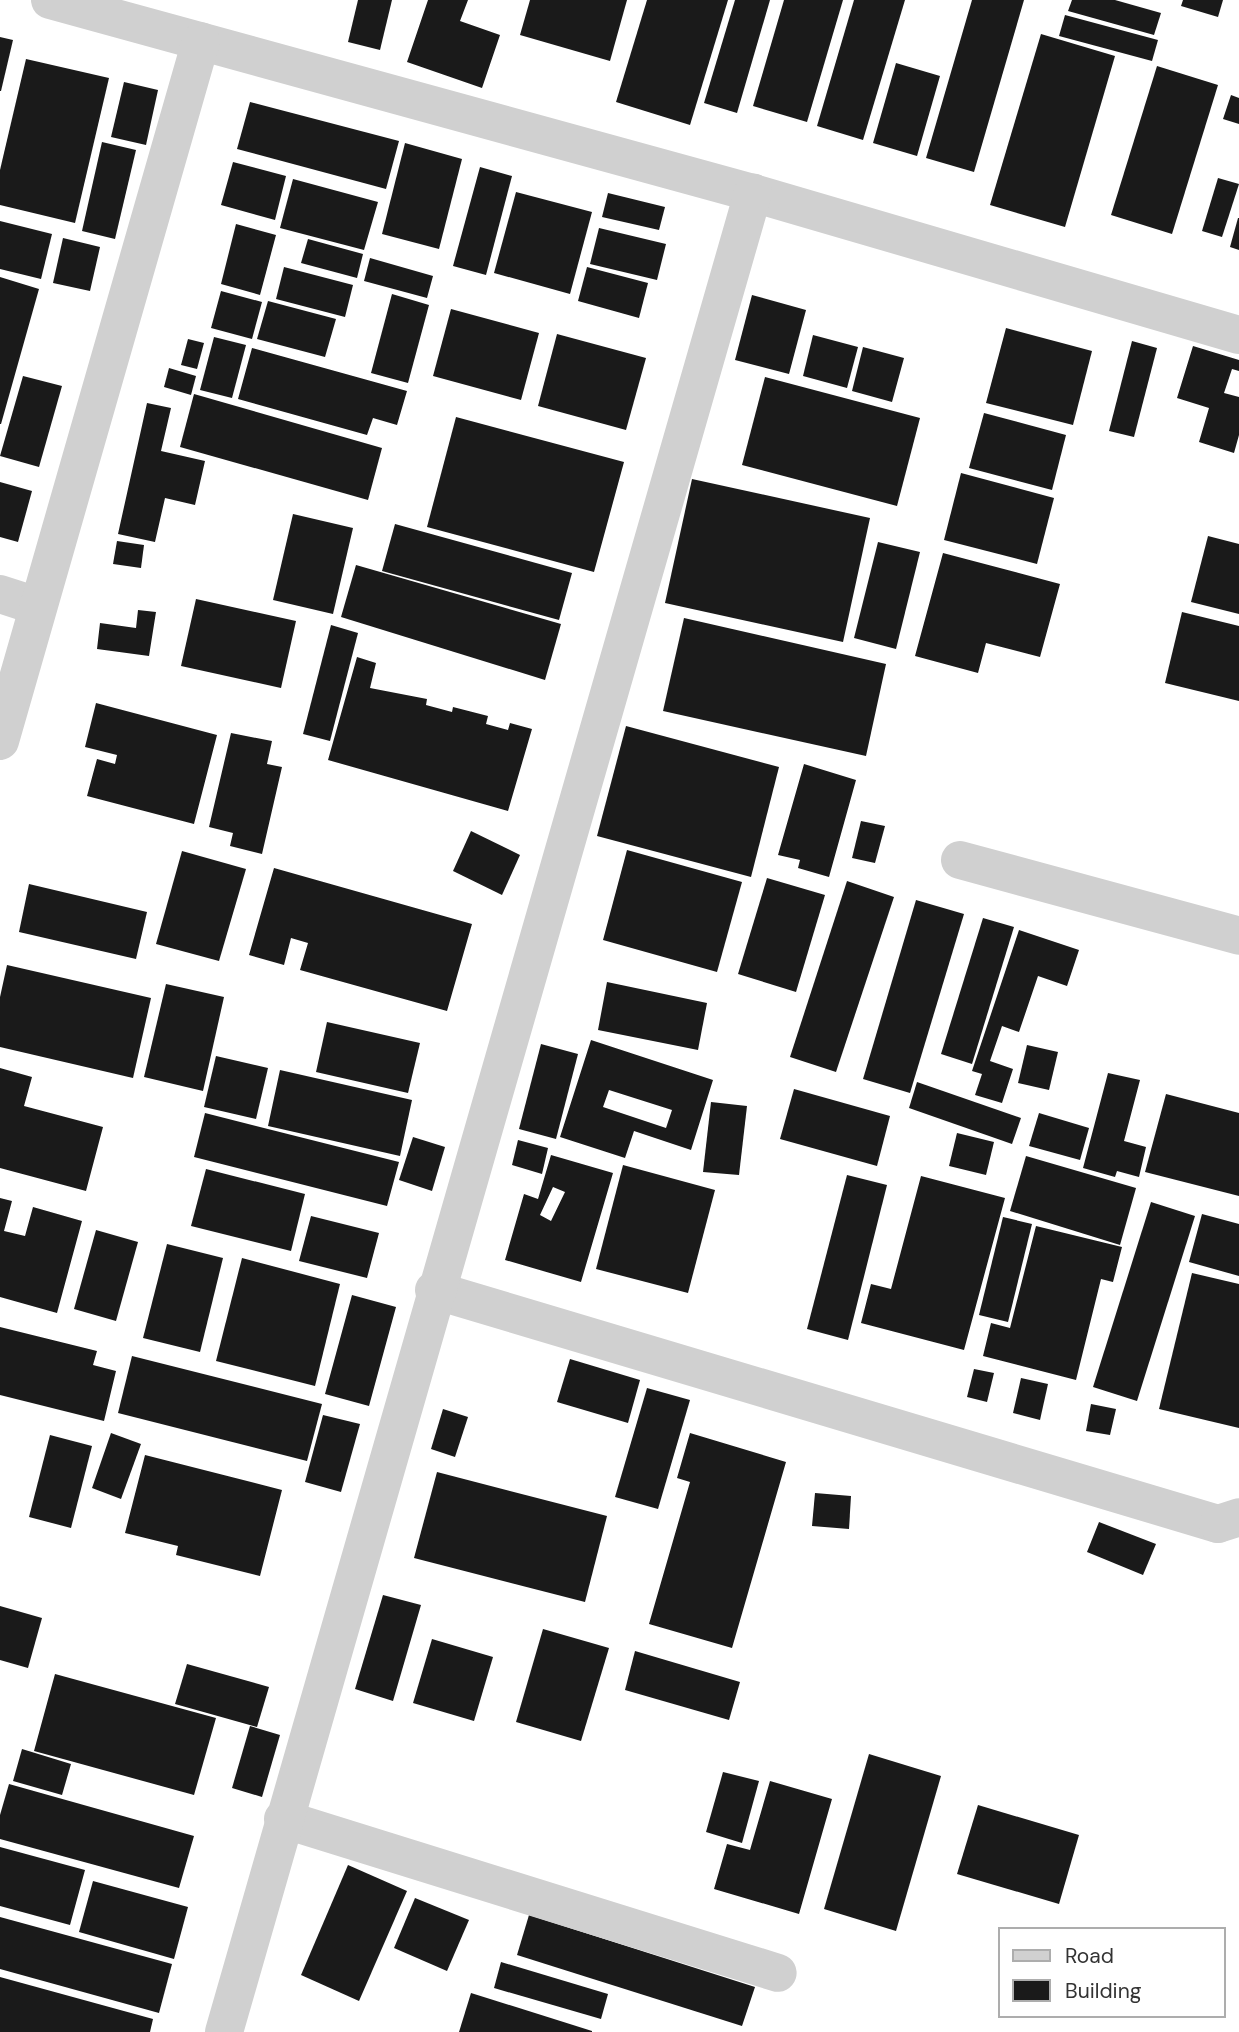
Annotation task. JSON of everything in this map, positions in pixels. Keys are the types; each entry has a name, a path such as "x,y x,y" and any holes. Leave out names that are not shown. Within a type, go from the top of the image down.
{"street":[{"path":"50,0 752,193 1239,335"},
{"path":"0,741 201,41"},
{"path":"224,2032 434,1290 752,193"},
{"path":"0,594 38,606"},
{"path":"960,860 1239,936"},
{"path":"434,1290 1218,1524 1239,1517"},
{"path":"283,1819 778,1973"}],"building":[{"path":"358,0 392,0 380,50 348,42"},
{"path":"428,0 468,0 460,21 500,35 482,88 407,62"},
{"path":"530,0 627,0 610,61 520,35"},
{"path":"647,0 728,0 690,125 616,102"},
{"path":"735,0 770,0 737,113 704,103"},
{"path":"784,0 843,0 807,122 753,106"},
{"path":"854,0 905,0 863,140 817,126"},
{"path":"972,0 1024,0 974,172 926,158"},
{"path":"1072,0 1115,0 1161,13 1154,35 1068,11"},
{"path":"1183,0 1223,0 1218,17 1181,6"},
{"path":"1065,15 1158,40 1152,61 1059,36"},
{"path":"1041,34 1115,56 1065,227 990,205"},
{"path":"0,37 13,40 1,91 0,91"},
{"path":"26,59 109,78 75,223 0,205 0,170"},
{"path":"896,63 940,76 917,156 873,143"},
{"path":"1157,66 1218,85 1172,234 1111,215"},
{"path":"124,82 158,90 146,145 111,137"},
{"path":"1231,95 1239,98 1239,124 1223,119"},
{"path":"250,102 399,141 386,189 237,149"},
{"path":"102,142 136,150 115,239 82,231"},
{"path":"405,143 462,159 439,249 382,234"},
{"path":"233,162 286,176 275,220 221,205"},
{"path":"480,167 512,176 486,275 453,266"},
{"path":"1218,178 1239,184 1222,237 1202,231"},
{"path":"293,179 378,202 364,250 280,228"},
{"path":"516,192 592,212 570,294 494,273"},
{"path":"608,193 665,207 659,230 602,217"},
{"path":"1239,218 1239,250 1230,247"},
{"path":"0,221 52,234 41,279 0,269"},
{"path":"236,224 276,235 260,295 221,284"},
{"path":"599,228 666,244 657,280 590,264"},
{"path":"63,238 100,247 90,291 53,283"},
{"path":"308,239 363,254 357,278 301,263"},
{"path":"370,258 433,276 427,298 364,281"},
{"path":"284,267 353,285 345,317 276,299"},
{"path":"587,267 648,283 639,318 578,301"},
{"path":"0,277 39,289 1,424 0,424"},
{"path":"221,291 262,302 252,339 211,328"},
{"path":"392,294 429,305 408,383 371,373"},
{"path":"752,295 806,310 789,374 735,360"},
{"path":"268,301 336,319 325,357 257,339"},
{"path":"451,309 539,333 521,400 433,376"},
{"path":"1006,328 1092,351 1073,425 986,403"},
{"path":"557,334 646,358 626,430 538,406"},
{"path":"813,335 858,347 847,388 803,376"},
{"path":"214,337 246,345 232,398 200,390"},
{"path":"188,339 204,343 197,369 181,365"},
{"path":"1132,341 1157,348 1134,437 1109,431"},
{"path":"1193,346 1239,360 1239,371 1232,369 1224,393 1239,397 1239,435 1234,453 1199,442 1209,408 1177,398"},
{"path":"863,347 904,358 892,402 852,391"},
{"path":"252,348 407,391 397,425 373,418 367,435 238,399"},
{"path":"169,368 196,376 191,395 164,387"},
{"path":"23,376 62,386 39,467 0,456"},
{"path":"765,377 920,418 897,506 742,465"},
{"path":"194,394 382,448 368,500 180,447"},
{"path":"147,403 171,408 161,451 205,461 195,505 165,498 155,542 118,534"},
{"path":"984,413 1066,435 1052,490 969,468"},
{"path":"456,417 624,462 594,572 427,527"},
{"path":"961,473 1054,498 1037,564 944,540"},
{"path":"692,479 870,518 843,642 665,603"},
{"path":"0,482 32,491 18,542 0,537"},
{"path":"293,514 353,528 333,614 273,600"},
{"path":"395,524 572,573 559,620 382,571"},
{"path":"1208,536 1239,544 1239,614 1191,602"},
{"path":"117,541 144,545 141,568 113,564"},
{"path":"878,542 920,552 896,649 854,638"},
{"path":"943,553 1060,584 1040,657 986,643 978,673 915,656"},
{"path":"356,565 561,624 545,680 341,617"},
{"path":"196,599 296,621 281,688 181,666"},
{"path":"138,610 156,612 149,656 97,649 100,623 136,628"},
{"path":"1182,612 1239,626 1239,701 1165,683"},
{"path":"684,618 886,664 866,756 663,711"},
{"path":"331,625 358,633 330,741 303,734"},
{"path":"357,657 376,663 370,688 427,699 426,705 452,712 453,707 488,716 486,724 508,730 510,723 532,729 508,811 328,760"},
{"path":"96,703 217,735 194,824 87,796 97,759 115,764 117,755 85,747"},
{"path":"626,726 779,767 751,877 597,836"},
{"path":"231,733 272,741 267,764 282,767 262,854 230,846 233,833 209,827"},
{"path":"804,764 856,780 829,877 798,868 800,860 778,855"},
{"path":"861,821 885,826 875,863 852,858"},
{"path":"471,831 520,855 502,895 453,871"},
{"path":"627,850 742,882 717,972 603,940"},
{"path":"182,851 246,869 219,961 156,944"},
{"path":"274,868 472,924 447,1011 300,970 308,943 291,938 284,965 249,955"},
{"path":"767,878 825,895 796,992 738,974"},
{"path":"847,881 894,897 836,1072 790,1057"},
{"path":"29,884 147,912 136,959 19,932"},
{"path":"916,900 964,914 910,1093 863,1079"},
{"path":"983,918 1014,927 972,1064 941,1054"},
{"path":"1019,930 1079,950 1067,986 1038,976 1019,1032 1002,1026 990,1061 1013,1069 1002,1103 975,1095 982,1074 972,1071"},
{"path":"7,965 151,998 133,1078 0,1047 0,997"},
{"path":"607,982 707,1003 698,1050 598,1030"},
{"path":"166,984 224,997 203,1091 144,1077"},
{"path":"327,1022 420,1043 408,1093 316,1072"},
{"path":"591,1040 713,1080 691,1150 634,1131 625,1158 560,1137","holes":["609,1090 672,1110 666,1128 603,1107"]},
{"path":"541,1044 578,1054 556,1139 519,1129"},
{"path":"1027,1045 1058,1052 1049,1090 1018,1083"},
{"path":"216,1056 268,1068 256,1119 204,1107"},
{"path":"0,1068 32,1077 24,1106 103,1127 86,1191 0,1168"},
{"path":"280,1070 412,1100 400,1156 268,1126"},
{"path":"1108,1073 1140,1080 1124,1141 1146,1147 1139,1177 1117,1171 1115,1177 1083,1168"},
{"path":"917,1082 1021,1118 1012,1144 909,1108"},
{"path":"794,1089 890,1116 877,1166 780,1139"},
{"path":"1166,1094 1239,1113 1239,1196 1145,1172"},
{"path":"711,1102 747,1106 739,1175 703,1172"},
{"path":"205,1113 399,1162 387,1206 194,1157"},
{"path":"1039,1113 1089,1128 1080,1160 1029,1146"},
{"path":"957,1133 994,1142 986,1175 949,1166"},
{"path":"413,1137 445,1147 432,1191 399,1180"},
{"path":"518,1140 548,1148 542,1174 512,1165"},
{"path":"551,1155 613,1173 581,1282 505,1260 524,1194 538,1199","holes":["553,1187 565,1192 551,1221 540,1215"]},
{"path":"1026,1156 1136,1188 1120,1245 1010,1211"},
{"path":"623,1165 715,1190 688,1293 596,1269"},
{"path":"206,1169 305,1194 291,1251 191,1226"},
{"path":"847,1175 887,1185 848,1340 807,1329"},
{"path":"921,1176 1005,1198 964,1350 861,1323 871,1284 891,1289"},
{"path":"0,1198 12,1201 4,1231 25,1236 33,1207 82,1221 57,1313 0,1297"},
{"path":"1151,1202 1195,1216 1137,1401 1093,1387"},
{"path":"1202,1214 1239,1224 1239,1276 1189,1262"},
{"path":"311,1216 379,1233 367,1278 299,1261"},
{"path":"1003,1217 1032,1224 1008,1322 979,1315"},
{"path":"1036,1226 1122,1247 1113,1282 1101,1279 1076,1380 983,1356 991,1323 1010,1328"},
{"path":"96,1230 138,1242 116,1321 74,1309"},
{"path":"167,1244 223,1258 200,1352 143,1338"},
{"path":"242,1258 340,1284 315,1386 216,1361"},
{"path":"1192,1273 1239,1284 1239,1428 1159,1409"},
{"path":"352,1295 396,1307 369,1406 325,1394"},
{"path":"0,1327 97,1351 93,1365 116,1371 104,1421 0,1395"},
{"path":"132,1356 322,1404 307,1461 118,1413"},
{"path":"570,1359 640,1380 628,1423 557,1402"},
{"path":"974,1369 994,1373 987,1402 967,1397"},
{"path":"1021,1378 1048,1384 1040,1420 1013,1413"},
{"path":"647,1388 690,1400 658,1509 615,1497"},
{"path":"1091,1404 1116,1409 1110,1435 1086,1431"},
{"path":"443,1409 468,1417 455,1457 431,1449"},
{"path":"323,1415 360,1424 341,1492 305,1482"},
{"path":"111,1433 141,1444 121,1499 92,1488"},
{"path":"690,1433 786,1462 732,1648 649,1624 690,1482 677,1478"},
{"path":"50,1435 92,1446 71,1528 29,1517"},
{"path":"145,1455 282,1490 260,1576 176,1555 178,1546 125,1533"},
{"path":"437,1472 607,1516 585,1602 414,1558"},
{"path":"815,1493 851,1496 849,1529 812,1526"},
{"path":"1099,1522 1156,1544 1143,1575 1087,1552"},
{"path":"383,1595 421,1605 393,1701 355,1689"},
{"path":"0,1606 42,1618 28,1668 0,1660"},
{"path":"543,1629 609,1648 581,1741 516,1722"},
{"path":"432,1639 493,1657 474,1721 413,1703"},
{"path":"635,1651 740,1682 729,1720 625,1690"},
{"path":"187,1664 269,1687 257,1727 175,1704"},
{"path":"55,1674 216,1718 194,1795 34,1751"},
{"path":"250,1726 280,1735 262,1797 232,1788"},
{"path":"22,1749 71,1764 62,1795 13,1781"},
{"path":"869,1754 941,1776 896,1931 824,1909"},
{"path":"723,1772 759,1781 742,1843 706,1832"},
{"path":"770,1781 832,1799 799,1914 714,1889 727,1844 750,1850"},
{"path":"9,1784 194,1836 179,1888 0,1839 0,1815"},
{"path":"978,1805 1079,1835 1059,1904 957,1874"},
{"path":"0,1847 85,1870 70,1925 0,1906"},
{"path":"348,1865 407,1891 359,2001 301,1975"},
{"path":"93,1881 188,1907 174,1959 79,1932"},
{"path":"415,1898 469,1920 447,1971 394,1948"},
{"path":"529,1915 755,1987 742,2026 517,1955"},
{"path":"0,1917 172,1964 159,2013 0,1969"},
{"path":"501,1962 608,1994 601,2019 494,1988"},
{"path":"0,1977 153,2019 150,2032 0,2032"},
{"path":"471,1993 592,2031 592,2032 459,2032"}]}
